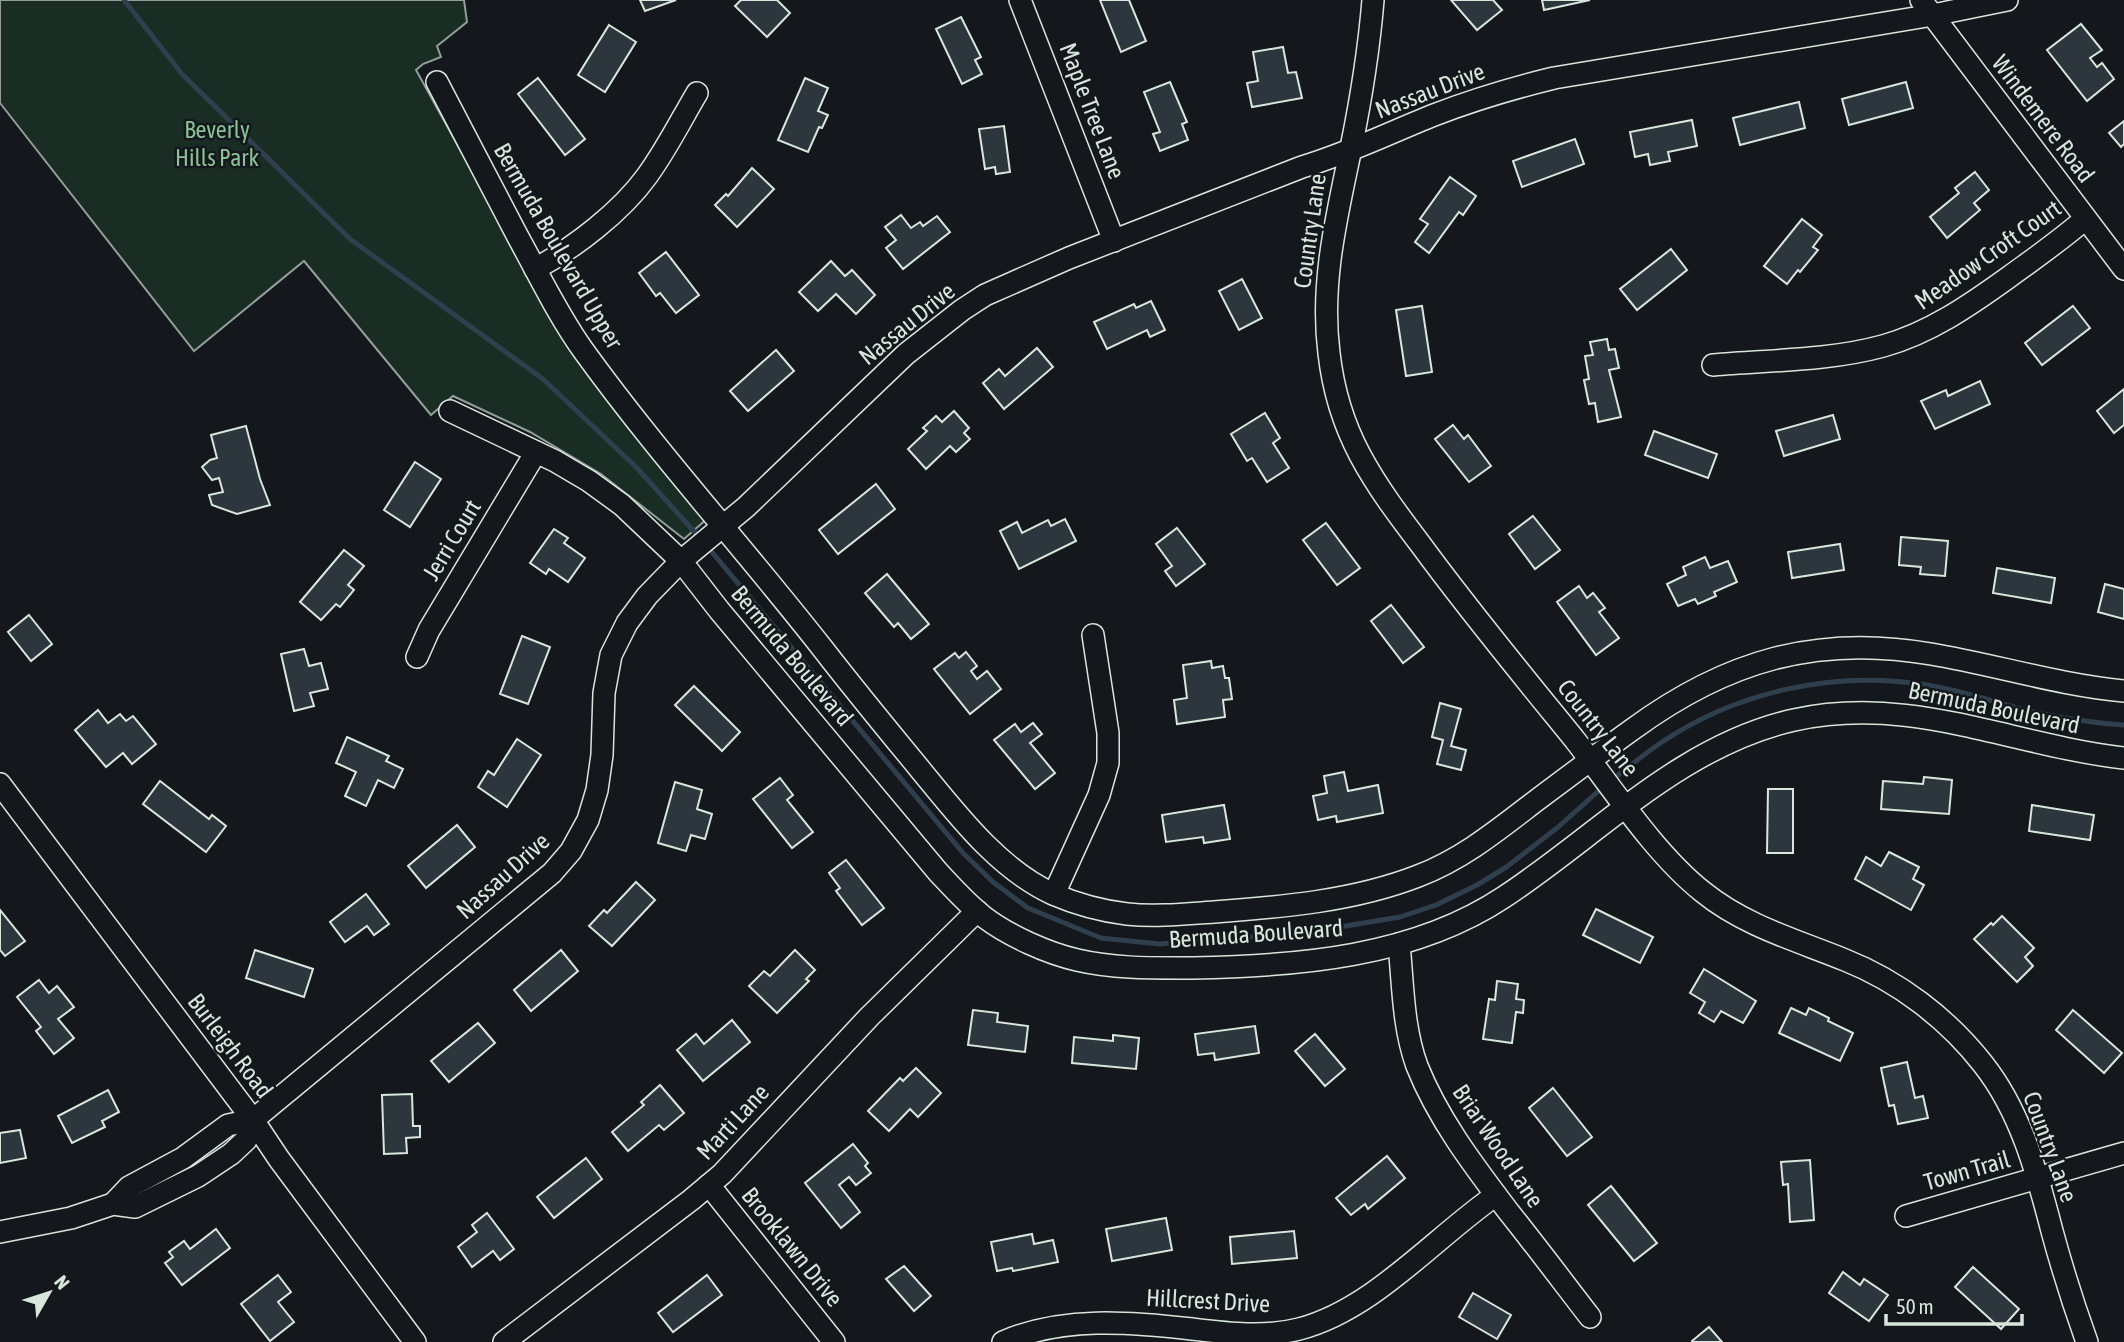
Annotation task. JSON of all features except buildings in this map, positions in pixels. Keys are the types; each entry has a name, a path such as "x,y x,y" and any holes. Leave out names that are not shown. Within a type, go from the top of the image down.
{"street":[{"name":"Maple Tree Lane","path":"1020,0 1114,241"},
{"name":"Country Lane","path":"1373,0 1371,31 1331,248 1326,322 1334,384 1347,427 1376,482 1433,562 1621,800 1678,868 1702,892 1778,936 1869,970 1902,990 1935,1014 1982,1062 2011,1109 2039,1178 2053,1235 2087,1342"},
{"name":"Nassau Drive","path":"0,1232 71,1218 113,1204 135,1207 198,1176 231,1154 246,1140 253,1120 552,873 571,851 588,820 597,790 604,693 611,655 627,623 647,596 689,555 906,354 953,316 1004,286 1069,258 1302,167 1350,152 1424,119 1493,93 1554,78 1927,7 2007,0"},
{"name":"Windemere Road","path":"1927,7 2124,269"},
{"name":"Bermuda Boulevard Upper","path":"437,82 535,269 581,347 718,530"},
{"path":"535,269 562,255 632,193 655,164 697,93"},
{"name":"Meadow Croft Court","path":"1713,365 1826,357 1906,339 1946,319 1996,286 2063,239 2085,219"},
{"name":"Bermuda Boulevard","path":"450,411 589,481 689,555 719,610 938,872 977,911 1006,930 1075,960 1119,967 1222,967 1279,964 1371,951 1399,944 1462,921 1503,898 1621,800 1653,787 1710,752 1792,720 1848,712 1923,716 2058,748 2124,758"},
{"name":"Jerri Court","path":"417,657 429,630 536,452"},
{"name":"Bermuda Boulevard","path":"718,530 964,820 996,853 1028,880 1054,894 1087,906 1127,914 1171,915 1236,911 1326,900 1384,888 1422,875 1458,858 1596,767 1675,701 1722,676 1789,654 1817,649 1888,649 1928,653 2077,685 2124,691"},
{"path":"1054,894 1098,795 1108,763 1108,733 1093,635"},
{"name":"Burleigh Road","path":"0,784 253,1120 415,1342"},
{"name":"Marti Lane","path":"504,1342 709,1185 869,1017 977,911"},
{"name":"Briar Wood Lane","path":"1399,944 1410,1042 1417,1066 1444,1120 1496,1195 1590,1317"},
{"name":"Town Trail","path":"1906,1216 2124,1153"},
{"name":"Brooklawn Drive","path":"709,1185 834,1342"},
{"name":"Hillcrest Drive","path":"1003,1342 1038,1330 1107,1322 1263,1334 1297,1330 1332,1317 1367,1297 1496,1195"}],"green space":[{"name":"Beverly Hills Park","path":"0,0 464,0 467,22 437,46 441,57 416,70 536,287 709,517 684,539 601,474 530,432 453,396 431,415 304,261 194,351 0,103"}],"waterway":[{"path":"124,0 182,74 350,239 543,379 637,468 700,538"},
{"path":"706,545 963,853 993,882 1028,908 1101,938 1159,944 1309,932 1400,917 1436,905 1505,868 1557,828 1603,787"},
{"path":"1611,781 1662,742 1721,710 1753,698 1819,683 1887,681 1921,684 1962,692 2041,714 2124,725"}]}
